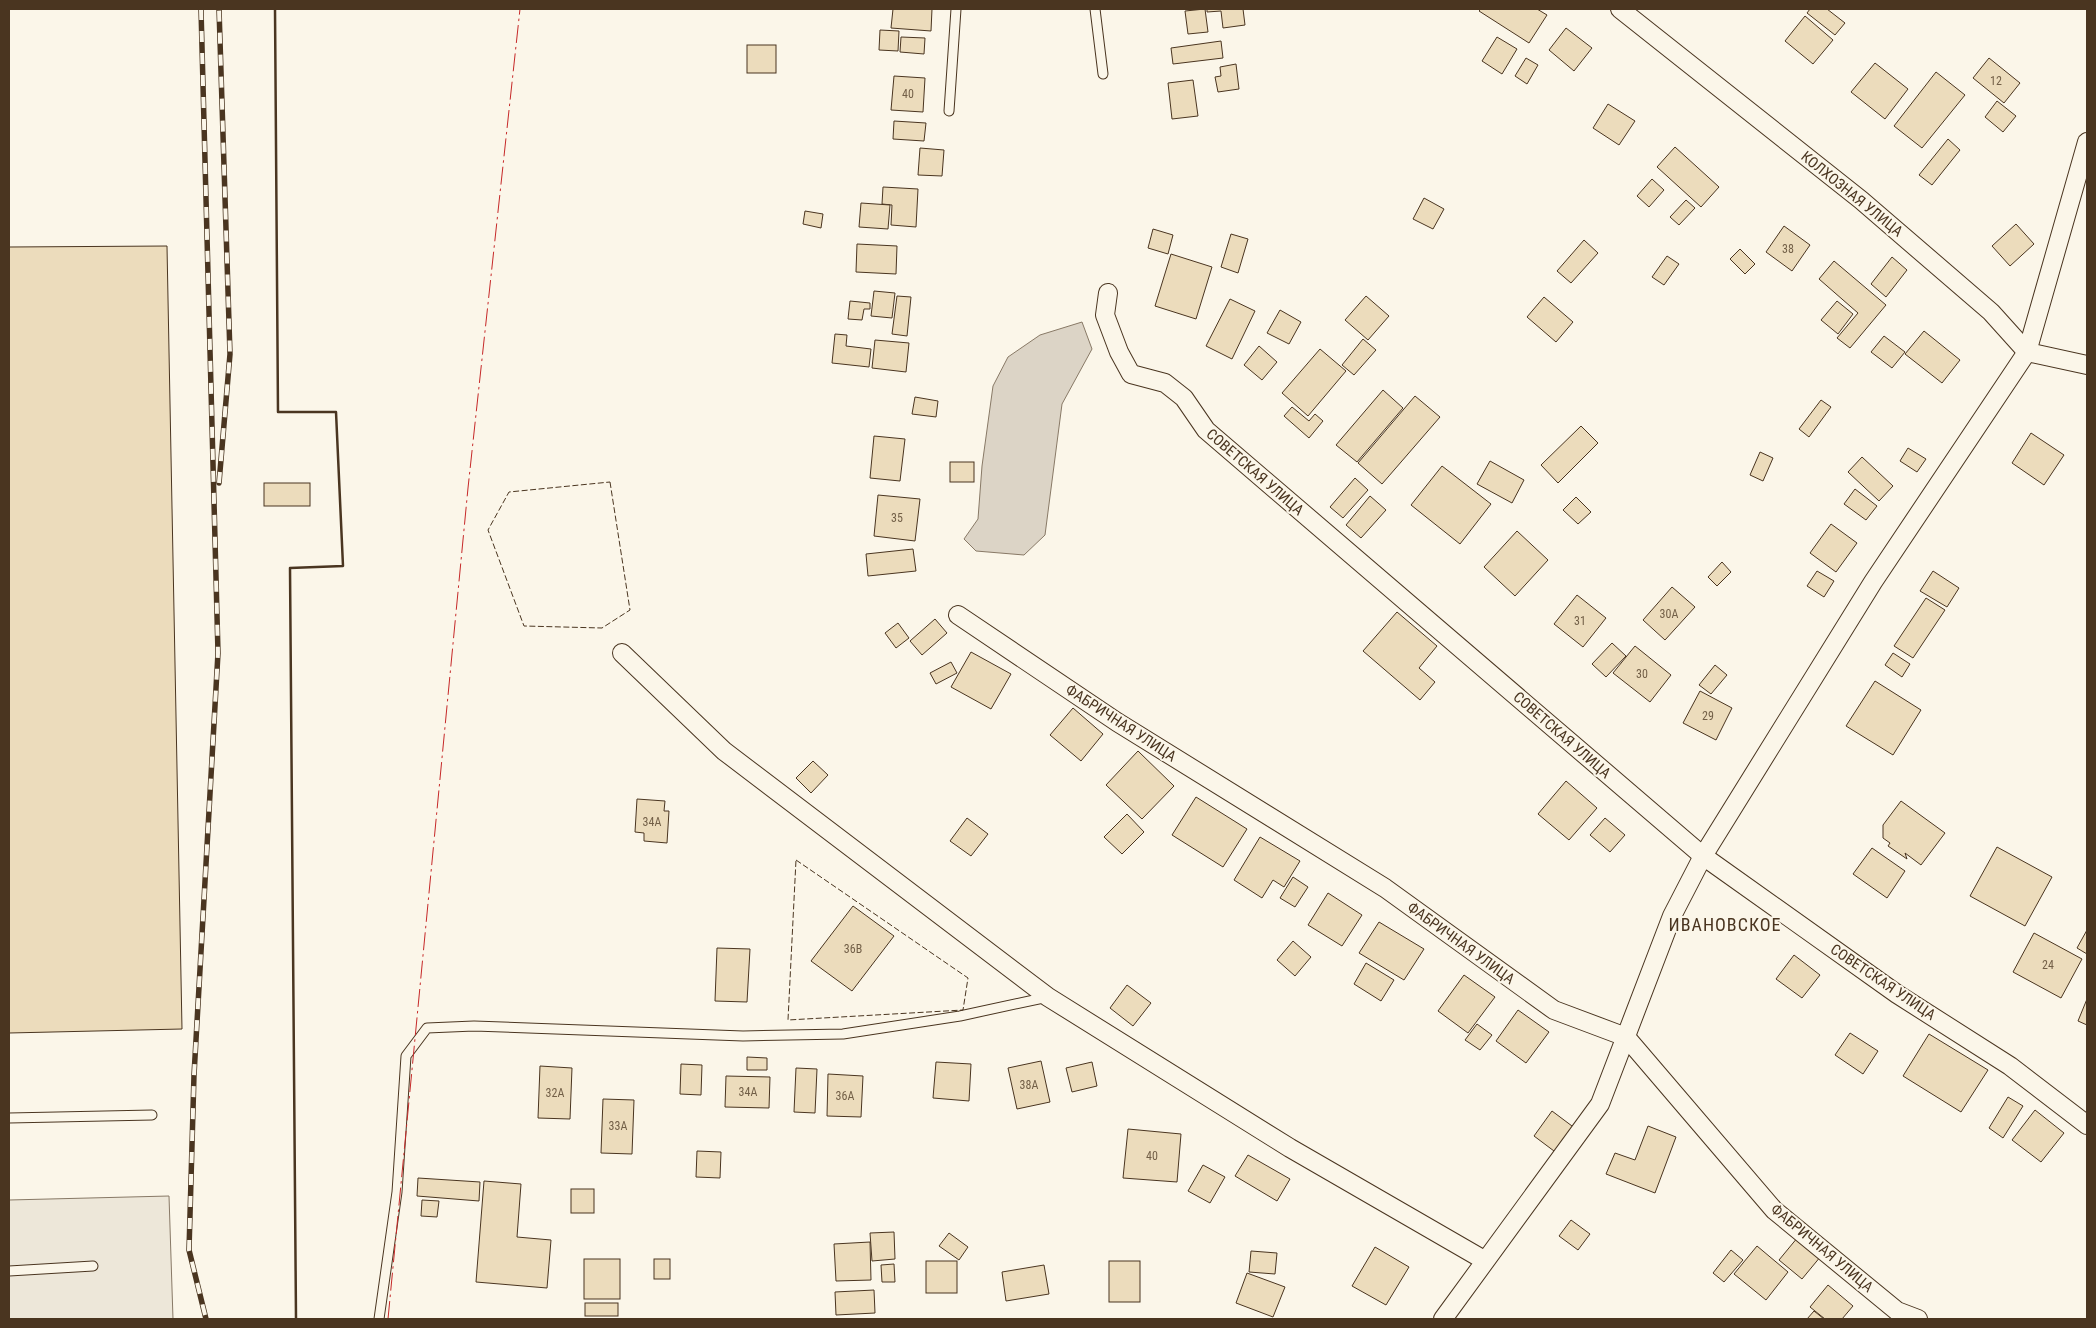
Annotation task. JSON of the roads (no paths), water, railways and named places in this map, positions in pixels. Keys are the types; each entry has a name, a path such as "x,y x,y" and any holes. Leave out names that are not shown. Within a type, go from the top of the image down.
{"street":[{"name":"КОЛХОЗНАЯ УЛИЦА","path":"1620,9 1860,200 1991,312 2027,352"},
{"path":"1443,1319 1484,1260 1600,1104 1672,916 1702,856 1873,582 2027,352 2087,142"},
{"name":"СОВЕТСКАЯ УЛИЦА","path":"1108,293 1105,315 1118,352 1131,374 1165,383 1184,398 1206,430 1702,856 1897,994 2010,1066 2087,1125"},
{"path":"2027,352 2087,366"},
{"name":"ФАБРИЧНАЯ УЛИЦА","path":"958,615 1117,722 1385,888 1554,1010 1626,1037 1774,1210 1897,1311 1918,1319"},
{"path":"622,653 724,751 1048,997 1290,1148 1484,1260"}],"lane":[{"path":"949,112 956,9"},
{"path":"1095,9 1104,74"},
{"path":"379,1319 397,1192 406,1056 427,1028 474,1026 743,1036 843,1034 960,1016 1048,997"},
{"path":"9,1118 152,1115"},
{"path":"9,1271 93,1266"}],"railway":[{"path":"201,9 218,653 194,1075 189,1250 206,1319"},
{"path":"219,9 230,354 219,483"}],"district":[{"name":"ИВАНОВСКОЕ","path":"1725,925"}]}
